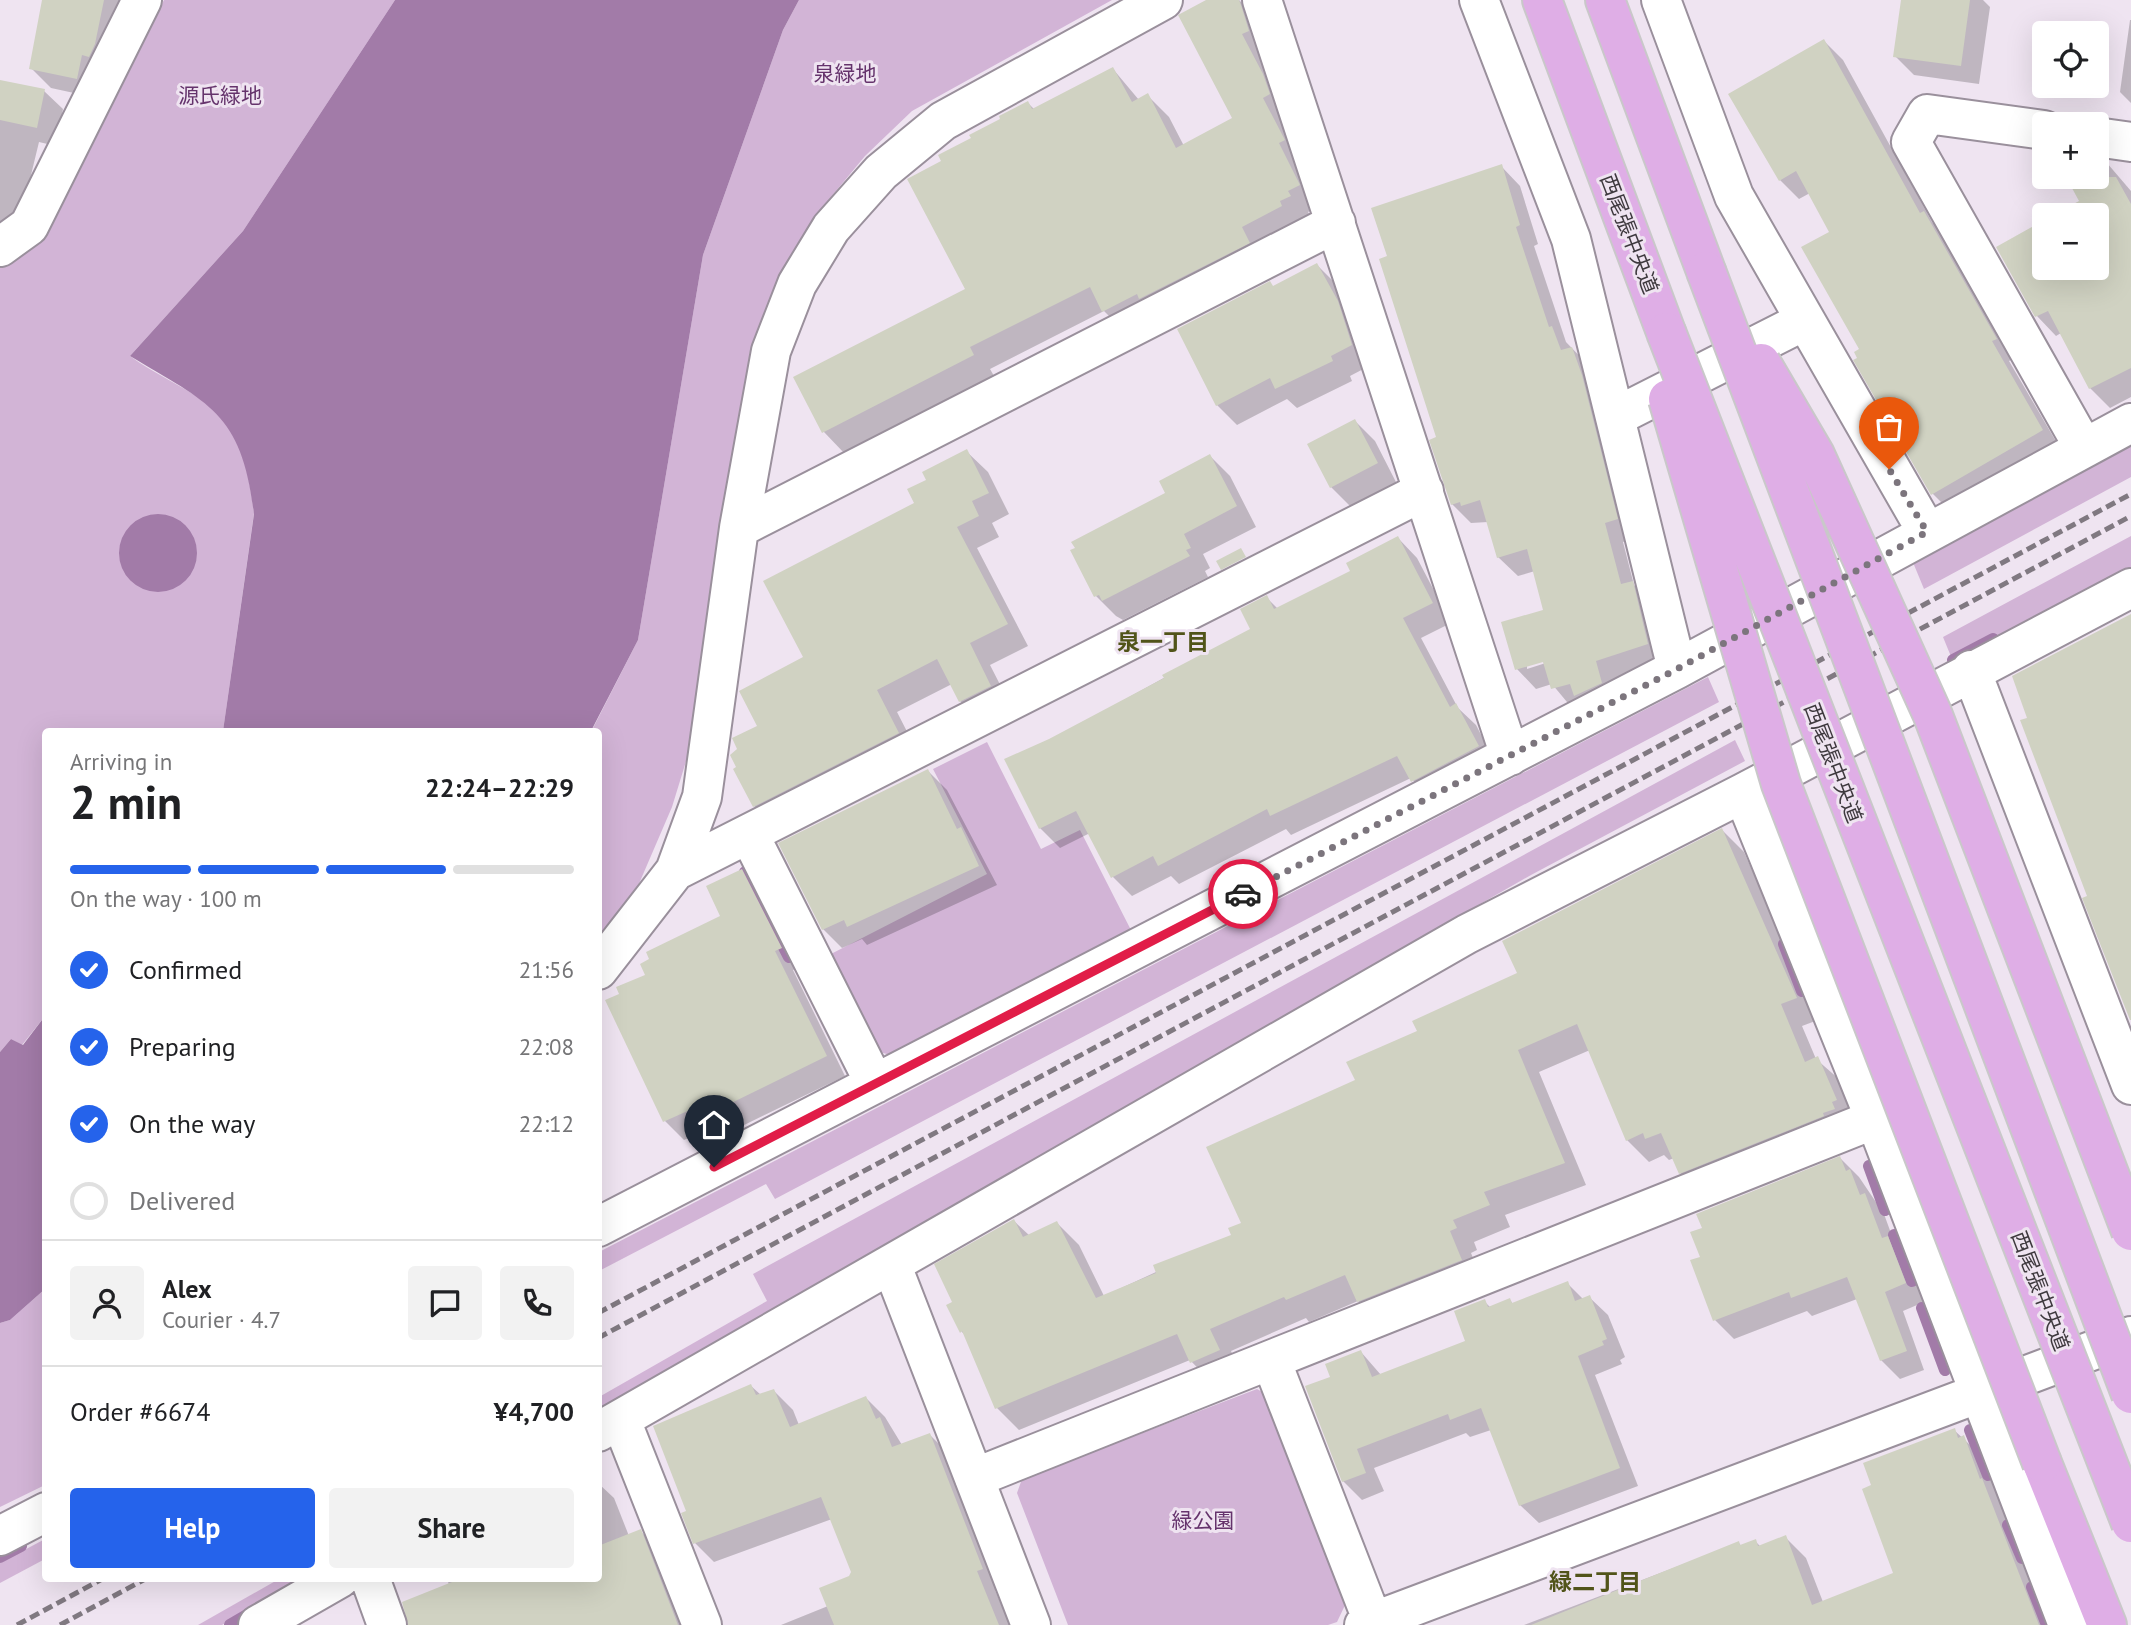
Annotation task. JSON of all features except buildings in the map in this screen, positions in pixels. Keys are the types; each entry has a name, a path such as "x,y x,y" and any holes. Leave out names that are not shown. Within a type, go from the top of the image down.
{"main road":[{"name":"西尾張中央道","path":"1542,0 1666,331 2131,1523"},
{"path":"1605,0 2131,1394"},
{"path":"1706,271 1815,455 1932,713 2131,1231"},
{"path":"1666,331 1668,402 1781,783 2042,1463 2107,1625"}],"street":[{"path":"0,247 29,226 142,0"},
{"path":"602,965 676,872 702,797 739,528 771,351 797,284 831,228 881,172 943,121 1163,0"},
{"path":"1262,0 1510,756"},
{"path":"1479,0 1572,239 1677,669"},
{"path":"1661,0 1734,196 1927,532"},
{"path":"2032,128 1927,114 1910,142 2084,448"},
{"path":"2109,139 2131,142"},
{"path":"739,528 1336,223"},
{"path":"1615,417 1804,321"},
{"path":"602,1225 1677,669 2131,423"},
{"path":"676,872 1423,491"},
{"path":"702,1625 610,1426 1467,934 1743,793 1971,670 2131,588"},
{"path":"1971,670 2121,1031 2131,1085"},
{"path":"1743,793 1875,1119 2068,1625"},
{"path":"749,834 876,1084"},
{"path":"974,1478 1875,1119"},
{"path":"892,1266 1031,1625"},
{"path":"1270,1360 1369,1623 1979,1391 2131,1336"},
{"path":"0,1536 42,1514"},
{"path":"258,1625 333,1582"},
{"path":"371,1582 387,1625"}],"green space":[{"name":"源氏緑地","path":"164,0 395,0 243,231 130,356 217,412 235,438 246,467 254,513 223,728 42,728 42,1020 22,1045 11,1039 0,1052 0,265 43,233"},
{"name":"泉緑地","path":"799,0 1112,0 912,111 865,156 816,215 779,276 750,352 708,630 699,719 672,807 638,886 602,934 602,728 593,728 638,640 703,255 783,30"},
{"path":"2131,442 2131,477 1924,589 1912,560"},
{"path":"2131,536 2131,567 1952,659 1943,637"},
{"path":"1708,677 1719,702 775,1199 766,1184 602,1269 602,1250"},
{"path":"1735,740 1745,761 1531,875 602,1407 602,1395 767,1301 753,1274"},
{"path":"987,742 1041,849 1080,830 1134,936 890,1055 880,1052 829,955 987,874 933,769"},
{"path":"42,1292 42,1486 0,1507 0,1323 10,1320"},
{"name":"緑公園","path":"1257,1389 1271,1397 1346,1603 1337,1622 1328,1625 1068,1625 1017,1493 1022,1479"},
{"path":"42,1541 42,1561 0,1583 0,1563"},
{"path":"274,1582 298,1582 222,1625 198,1625"}],"shaded area":[{"path":"395,0 799,0 783,30 703,255 638,640 593,728 223,728 254,514 249,480 231,432 218,415 201,400 130,356 243,231"},
{"path":"158,514 173,517 186,525 194,538 197,553 194,568 186,581 173,589 158,592 143,589 130,581 122,568 119,553 122,538 130,525 143,517"},
{"path":"42,1020 42,1292 10,1320 0,1323 0,1052 11,1039 23,1045"}],"waterway":[{"path":"1953,660 1993,639"},
{"path":"745,872 789,957"},
{"path":"1784,944 1802,991"},
{"path":"1869,1166 1885,1210"},
{"path":"1894,1235 1912,1281"},
{"path":"1922,1308 1945,1370"},
{"path":"1970,1430 1988,1475"},
{"path":"2008,1525 2022,1558"},
{"path":"0,1557 21,1546"},
{"path":"2032,1587 2047,1625"},
{"path":"230,1625 254,1611"}],"railway":[{"path":"602,1311 2131,494"},
{"path":"602,1336 2131,516"},
{"path":"17,1625 97,1582"},
{"path":"60,1625 140,1582"}],"way so far":[{"path":"1243,894 1677,669 1927,532 1889,469"}],"district":[{"name":"泉一丁目","path":"1163,642"},
{"name":"緑二丁目","path":"1595,1582"}],"route":[{"path":"714,1167 1243,894"}]}
